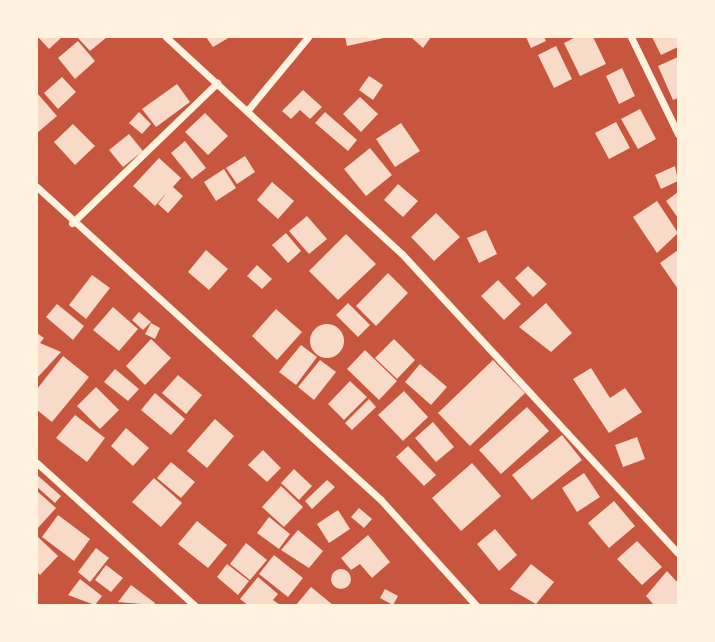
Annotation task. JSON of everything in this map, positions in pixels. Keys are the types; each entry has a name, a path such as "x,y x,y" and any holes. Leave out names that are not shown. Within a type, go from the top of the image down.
{"street":[{"path":"166,37 402,254 678,553"},
{"path":"247,111 308,37"},
{"path":"631,37 678,134"},
{"path":"72,223 217,83"},
{"path":"37,187 72,223 381,500 477,605"},
{"path":"37,463 194,605"}],"building":[{"path":"38,37 62,37 49,49"},
{"path":"77,37 107,37 90,51"},
{"path":"206,37 230,37 213,47"},
{"path":"345,37 383,37 384,38 347,46"},
{"path":"411,37 431,37 423,48"},
{"path":"526,37 544,37 546,41 531,48"},
{"path":"576,37 593,37 606,64 580,76 564,43"},
{"path":"652,37 678,37 678,47 661,55"},
{"path":"78,41 95,61 75,79 58,58"},
{"path":"556,46 572,79 554,88 538,55"},
{"path":"678,57 678,98 673,100 658,66"},
{"path":"622,68 635,96 619,104 606,76"},
{"path":"369,76 383,85 373,100 359,90"},
{"path":"62,77 76,92 58,109 44,93"},
{"path":"177,84 190,102 156,127 142,109"},
{"path":"303,90 322,107 310,119 300,110 291,119 282,111"},
{"path":"37,93 57,116 37,133"},
{"path":"360,97 378,114 361,132 343,114"},
{"path":"640,109 656,139 638,149 621,119"},
{"path":"139,112 151,124 142,134 129,123"},
{"path":"325,112 357,140 348,151 315,123"},
{"path":"205,113 228,136 208,155 185,132"},
{"path":"616,122 630,148 609,159 595,133"},
{"path":"401,123 420,151 395,167 376,139"},
{"path":"73,124 95,146 75,165 54,142"},
{"path":"129,134 143,151 123,167 109,150"},
{"path":"185,141 206,168 192,179 171,153"},
{"path":"370,148 392,175 366,196 344,169"},
{"path":"245,156 255,172 237,184 226,168"},
{"path":"159,158 181,178 173,187 183,196 168,213 158,204 167,192 155,206 133,186"},
{"path":"675,166 678,181 661,189 655,175"},
{"path":"224,169 236,188 216,201 204,182"},
{"path":"272,182 294,201 278,219 257,200"},
{"path":"398,184 418,201 403,217 384,200"},
{"path":"678,192 678,218 666,201"},
{"path":"657,201 678,233 657,253 633,217"},
{"path":"436,213 460,237 434,261 411,237"},
{"path":"307,216 327,239 309,254 289,231"},
{"path":"486,230 497,254 479,263 467,238"},
{"path":"286,233 301,251 288,263 272,245"},
{"path":"346,234 376,264 338,300 309,271"},
{"path":"206,250 228,269 209,290 188,272"},
{"path":"678,250 678,289 660,263"},
{"path":"257,265 272,279 262,289 247,276"},
{"path":"528,266 547,284 533,297 515,278"},
{"path":"388,273 408,293 376,326 356,306"},
{"path":"92,275 110,288 86,319 69,305"},
{"path":"498,280 521,304 504,320 481,296"},
{"path":"348,303 370,325 358,337 336,315"},
{"path":"546,303 572,333 551,352 519,327"},
{"path":"57,304 84,326 73,340 46,317"},
{"path":"113,307 138,329 119,351 93,330"},
{"path":"276,309 302,332 277,360 252,336"},
{"path":"139,312 151,322 143,330 132,320"},
{"path":"151,323 160,328 155,339 145,334"},
{"path":"327,324 339,329 344,341 339,353 327,358 315,353 310,341 315,329"},
{"path":"37,333 44,338 40,343 61,352 37,378"},
{"path":"151,339 171,358 145,385 126,366"},
{"path":"394,339 415,360 397,379 375,358"},
{"path":"301,345 317,357 296,385 279,372"},
{"path":"365,350 397,381 379,400 347,369"},
{"path":"63,356 89,377 52,422 37,410 37,389"},
{"path":"320,360 336,372 314,400 298,387"},
{"path":"493,360 525,393 470,446 438,413"},
{"path":"420,364 447,387 431,405 405,382"},
{"path":"591,368 610,398 625,388 642,412 609,433 573,379"},
{"path":"115,369 139,389 128,401 104,382"},
{"path":"178,375 202,395 186,414 162,393"},
{"path":"350,381 367,397 344,420 328,404"},
{"path":"96,387 119,410 100,429 77,406"},
{"path":"404,391 428,417 403,441 378,415"},
{"path":"155,393 185,419 171,435 141,410"},
{"path":"369,399 376,407 352,430 345,423"},
{"path":"527,407 549,431 501,474 479,450"},
{"path":"75,415 105,438 87,462 56,438"},
{"path":"215,419 234,436 207,468 187,451"},
{"path":"433,422 454,447 436,462 415,438"},
{"path":"126,428 149,448 133,466 111,446"},
{"path":"562,435 582,460 532,500 512,475"},
{"path":"637,437 645,459 623,467 615,445"},
{"path":"408,446 436,475 424,486 396,457"},
{"path":"263,450 281,468 267,482 248,465"},
{"path":"171,462 195,482 181,498 157,478"},
{"path":"472,463 501,496 461,531 432,498"},
{"path":"294,469 312,486 299,500 281,483"},
{"path":"584,473 600,497 577,512 562,488"},
{"path":"37,475 61,496 55,503 37,487"},
{"path":"154,478 182,503 161,527 132,502"},
{"path":"327,480 335,487 312,509 305,501"},
{"path":"281,486 303,507 284,527 262,507"},
{"path":"37,491 56,508 37,529"},
{"path":"614,501 635,526 609,548 588,523"},
{"path":"359,508 372,519 364,528 351,517"},
{"path":"338,510 350,529 329,543 317,524"},
{"path":"58,515 90,539 74,561 42,537"},
{"path":"269,517 290,534 279,549 257,533"},
{"path":"197,521 227,545 208,568 178,544"},
{"path":"495,529 517,555 499,571 477,544"},
{"path":"298,530 323,551 309,568 281,550"},
{"path":"368,535 390,562 372,578 360,564 351,570 341,558"},
{"path":"37,536 58,556 40,575 37,572"},
{"path":"637,541 662,567 642,585 617,559"},
{"path":"246,543 267,560 250,580 230,564"},
{"path":"96,548 109,558 90,582 78,572"},
{"path":"274,555 303,578 288,597 259,574"},
{"path":"227,564 249,581 238,595 217,577"},
{"path":"531,564 554,582 536,604 510,589"},
{"path":"106,565 123,578 111,592 95,580"},
{"path":"337,569 345,569 351,579 345,589 337,589 331,583 331,575"},
{"path":"667,571 678,583 678,605 654,605 646,596"},
{"path":"258,577 278,594 273,600 280,605 248,605 240,599"},
{"path":"80,579 102,596 95,605 68,595"},
{"path":"131,585 155,603 154,605 118,602"},
{"path":"311,587 333,605 296,605"},
{"path":"385,589 398,596 393,605 380,598"}]}
